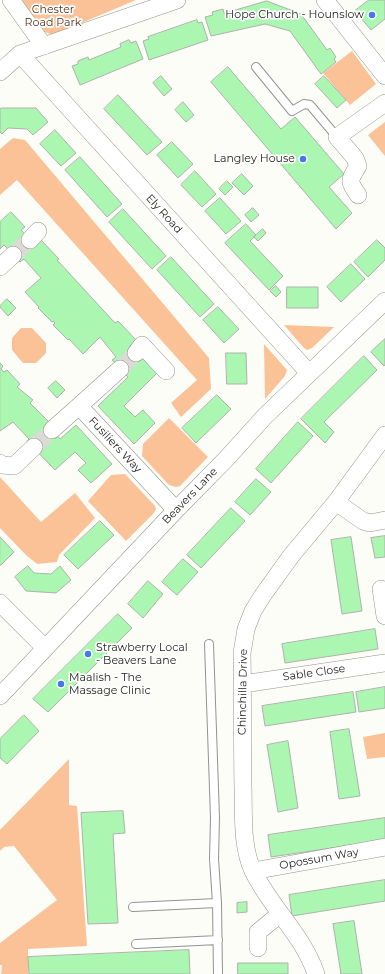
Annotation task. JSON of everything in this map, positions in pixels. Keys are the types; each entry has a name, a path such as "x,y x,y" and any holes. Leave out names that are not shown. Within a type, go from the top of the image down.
{"street":[{"path":"11,0 44,46"},
{"path":"0,72 20,54 177,0"},
{"path":"325,0 385,76"},
{"name":"Ely Road","path":"20,54 308,373"},
{"path":"358,195 351,184 351,178 358,166 355,158 337,138 385,103"},
{"path":"0,268 13,255"},
{"name":"Beavers Lane","path":"0,696 227,458 265,416 308,373 385,301"},
{"path":"136,353 142,345 166,371"},
{"path":"52,430 120,369"},
{"name":"Fusiliers Way","path":"79,406 176,510"},
{"name":"Chinchilla Drive","path":"316,974 311,958 297,936 273,904 253,871 248,859 246,846 242,744 242,653 246,629 253,611 263,595 290,556 336,502 385,435"},
{"path":"0,463 2,465 14,466 34,447"},
{"path":"336,502 363,521 370,523 385,520"},
{"path":"381,589 385,616"},
{"path":"0,603 46,648"},
{"name":"Sable Close","path":"243,684 385,663"},
{"name":"Opossum Way","path":"253,871 385,848"},
{"path":"258,948 258,932 280,914"}],"lane":[{"path":"256,67 292,111 304,104 310,105 337,138"},
{"path":"209,644 215,818 214,859 217,903 218,974"},
{"path":"133,907 217,903"},
{"path":"136,944 218,940"}],"green space":[{"name":"Chester Road Park","path":"22,0 136,0 53,35 45,32 36,23"},
{"path":"352,51 376,84 350,105 323,73"},
{"path":"385,122 385,156 368,135"},
{"path":"13,138 25,140 209,358 211,389 181,417 171,403 197,380 17,180 0,195 0,149"},
{"path":"284,325 334,327 312,348 307,350"},
{"path":"21,328 32,328 46,343 46,353 36,363 23,363 12,350 12,338"},
{"path":"264,344 287,370 285,376 265,399"},
{"path":"169,418 208,457 180,486 176,487 169,485 142,456 143,444"},
{"path":"125,474 155,506 156,509 154,513 126,541 88,501 111,475"},
{"path":"0,477 41,522 75,493 95,518 59,555 57,562 37,564 26,555 0,528"},
{"path":"385,733 385,757 367,759 363,737"},
{"path":"69,759 69,805 77,806 87,946 28,949 28,974 1,974 2,965 0,965 0,943 57,900 14,846 4,847 0,851 0,830"}],"building":[{"name":"Hope Church - Hounslow","path":"369,0 385,0 385,19 371,30 355,11"},
{"path":"267,1 301,14 327,50 330,48 336,57 334,59 336,62 321,74 290,31 265,24 211,36 205,17 213,15 212,12 223,9 224,13"},
{"path":"197,20 198,23 202,22 208,40 149,60 143,41 149,39 148,37"},
{"path":"129,40 131,43 136,41 143,59 80,85 72,66 78,64 78,61 88,57 89,60 121,47 120,44"},
{"name":"Langley House","path":"228,67 281,129 295,117 344,174 329,187 352,213 336,229 211,82"},
{"path":"161,76 172,89 164,96 153,83"},
{"path":"324,76 346,100 337,108 315,84"},
{"path":"118,95 162,142 147,155 104,109"},
{"path":"183,102 194,115 186,122 175,110"},
{"path":"36,108 48,122 33,135 27,129 8,128 2,134 0,132 0,109"},
{"path":"55,130 76,153 61,166 40,144"},
{"path":"172,142 193,164 178,178 157,155"},
{"path":"80,157 122,204 107,217 65,170"},
{"path":"195,171 216,194 202,207 181,185"},
{"path":"242,174 253,186 244,195 232,183"},
{"path":"227,181 233,187 225,195 219,189"},
{"path":"220,198 241,221 226,234 205,211"},
{"path":"253,208 259,215 251,222 245,215"},
{"path":"123,209 166,256 152,269 109,222"},
{"path":"11,212 25,227 21,230 35,245 41,240 59,259 57,260 115,323 118,321 136,340 130,346 157,373 124,406 135,417 143,410 155,423 134,444 98,406 128,377 112,360 116,357 100,337 83,354 53,325 55,323 53,321 52,322 38,308 39,307 25,292 41,278 24,259 20,262 4,245 0,249 0,222"},
{"path":"246,224 256,235 250,241 283,276 269,290 225,243"},
{"path":"263,229 266,233 258,241 254,237"},
{"path":"377,240 385,248 385,260 368,277 354,262"},
{"path":"171,257 214,304 200,317 157,270"},
{"path":"351,264 365,279 341,302 327,287"},
{"path":"276,286 281,292 276,297 270,291"},
{"path":"287,287 318,287 318,308 287,308"},
{"path":"7,299 16,308 8,316 0,307"},
{"path":"218,307 239,329 224,343 203,320"},
{"path":"385,339 385,365 384,366 371,352"},
{"path":"226,353 246,353 247,384 227,384"},
{"path":"364,356 377,370 324,422 334,432 325,443 301,419"},
{"path":"0,363 3,366 1,369 4,372 7,370 20,384 17,387 33,400 30,403 49,422 47,424 60,439 76,425 112,464 91,483 78,470 86,463 75,452 55,470 27,441 29,439 13,422 0,431"},
{"path":"56,381 65,390 57,398 48,388"},
{"path":"217,395 231,409 196,443 182,428"},
{"path":"298,422 313,436 271,483 256,469"},
{"path":"256,479 271,492 250,515 235,502"},
{"path":"231,508 245,521 201,568 187,555"},
{"path":"100,521 114,535 78,569 64,555"},
{"path":"385,536 385,557 375,558 371,538"},
{"path":"0,537 14,552 1,565 0,565"},
{"path":"351,537 362,611 342,614 331,540"},
{"path":"183,559 198,572 177,595 162,582"},
{"path":"28,566 34,573 51,574 60,566 71,580 56,593 26,591 15,577"},
{"path":"148,581 163,594 143,618 128,604"},
{"path":"118,614 132,628 48,712 33,699"},
{"path":"375,629 378,649 285,663 282,644"},
{"path":"385,687 385,708 359,712 356,692"},
{"path":"353,692 356,712 265,726 262,706"},
{"path":"24,715 39,731 7,764 0,758 0,739"},
{"path":"349,729 360,796 339,799 330,732"},
{"path":"288,741 298,808 278,812 267,745"},
{"path":"123,811 125,833 113,834 118,923 88,924 81,813"},
{"path":"385,818 385,840 271,857 268,835"},
{"path":"385,880 385,901 292,916 289,895"},
{"path":"247,902 247,912 237,913 237,903"},
{"path":"354,921 362,974 341,974 333,924"},
{"path":"189,950 190,974 29,974 28,957"},
{"path":"238,963 288,963 288,974 238,974"}],"tunnel":[{"path":"13,255 30,240"},
{"path":"120,369 136,353"},
{"path":"34,447 52,430"}],"place":[{"name":"Hope Church - Hounslow","path":"372,15"},
{"name":"Langley House","path":"303,159"},
{"name":"Strawberry Local - Beavers Lane","path":"88,654"},
{"name":"Maalish - The Massage Clinic","path":"61,684"}]}
